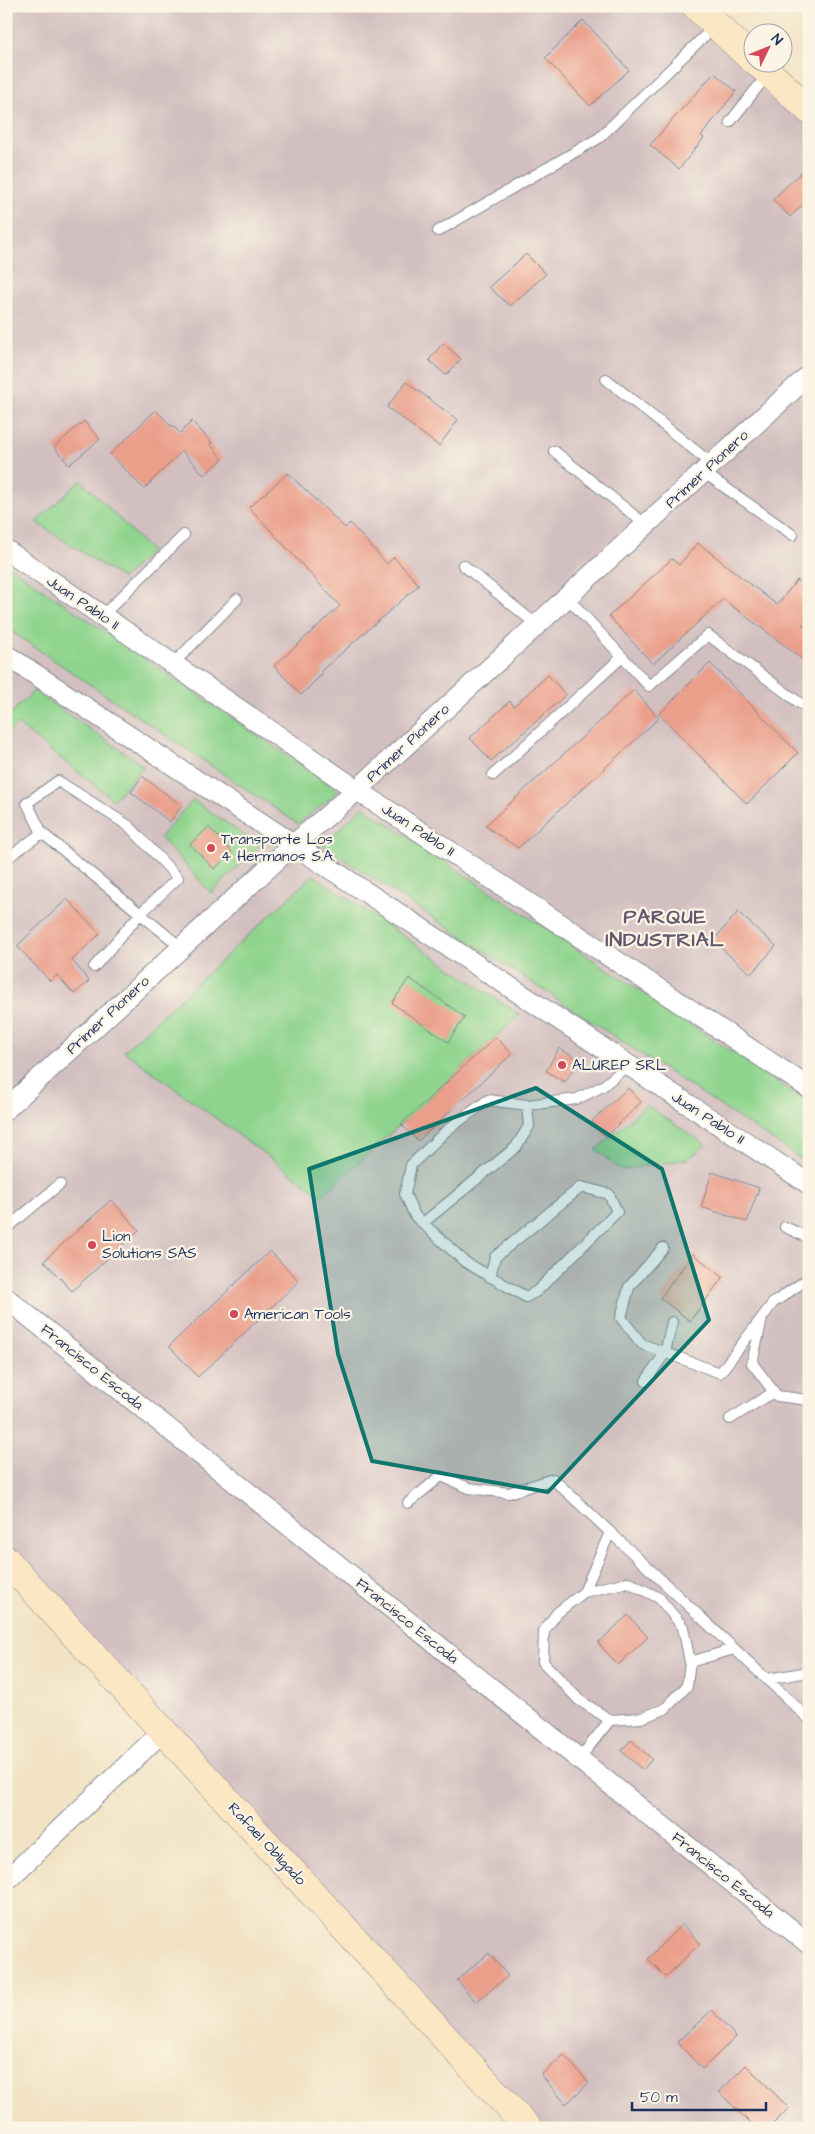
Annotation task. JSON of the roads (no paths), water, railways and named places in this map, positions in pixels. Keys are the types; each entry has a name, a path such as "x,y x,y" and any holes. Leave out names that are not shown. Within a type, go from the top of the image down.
{"street":[{"path":"696,6 742,49"},
{"path":"767,72 809,110"},
{"name":"Primer Pionero","path":"6,1109 809,375"},
{"name":"Juan Pablo II","path":"6,550 357,790 809,1088"},
{"name":"Juan Pablo II","path":"6,654 293,846 809,1184"},
{"name":"Francisco Escoda","path":"6,1298 809,1944"},
{"name":"Rafael Obligado","path":"6,1560 528,2128"},
{"path":"6,1881 163,1731"}],"lane":[{"path":"438,231 599,138 716,25"},
{"path":"730,122 755,72"},
{"path":"606,379 708,468 792,535"},
{"path":"554,451 646,525"},
{"path":"102,616 184,535"},
{"path":"463,565 537,625"},
{"path":"567,597 649,686 708,635 801,704"},
{"path":"173,664 237,599"},
{"path":"493,775 622,657"},
{"path":"94,967 140,914 178,878 129,826 58,782 27,803 42,833 140,914 182,948"},
{"path":"6,859 42,833"},
{"path":"490,1277 495,1257 581,1187 609,1194 617,1212 537,1291 526,1297 490,1277 465,1262 415,1216 405,1194 411,1165 447,1130 488,1100 527,1105 577,1099 603,1086 628,1065"},
{"path":"423,1223 516,1146 529,1126 527,1105"},
{"path":"6,1229 60,1184"},
{"path":"785,1227 809,1238"},
{"path":"663,1248 629,1287 620,1318 642,1344 720,1373 773,1303 809,1278"},
{"path":"763,1316 752,1364 777,1396 809,1400"},
{"path":"646,1381 665,1353 672,1322"},
{"path":"730,1419 774,1392"},
{"path":"408,1503 441,1476 469,1488 509,1493 553,1479 809,1719"},
{"path":"584,1592 610,1532"},
{"path":"628,1582 659,1598 683,1626 690,1662 687,1686 666,1709 641,1718 610,1720 579,1700 544,1662 544,1631 557,1613 584,1592 628,1582"},
{"path":"690,1662 734,1648"},
{"path":"767,1680 809,1672"},
{"path":"579,1759 610,1720"}],"place":[{"name":"Transporte Los 4 Hermanos S.A.","path":"211,848"},
{"name":"ALUREP SRL","path":"562,1065"},
{"name":"Lion Solutions SAS","path":"92,1245"},
{"name":"American Tools","path":"234,1314"}],"district":[{"name":"PARQUE INDUSTRIAL","path":"665,928"}]}
